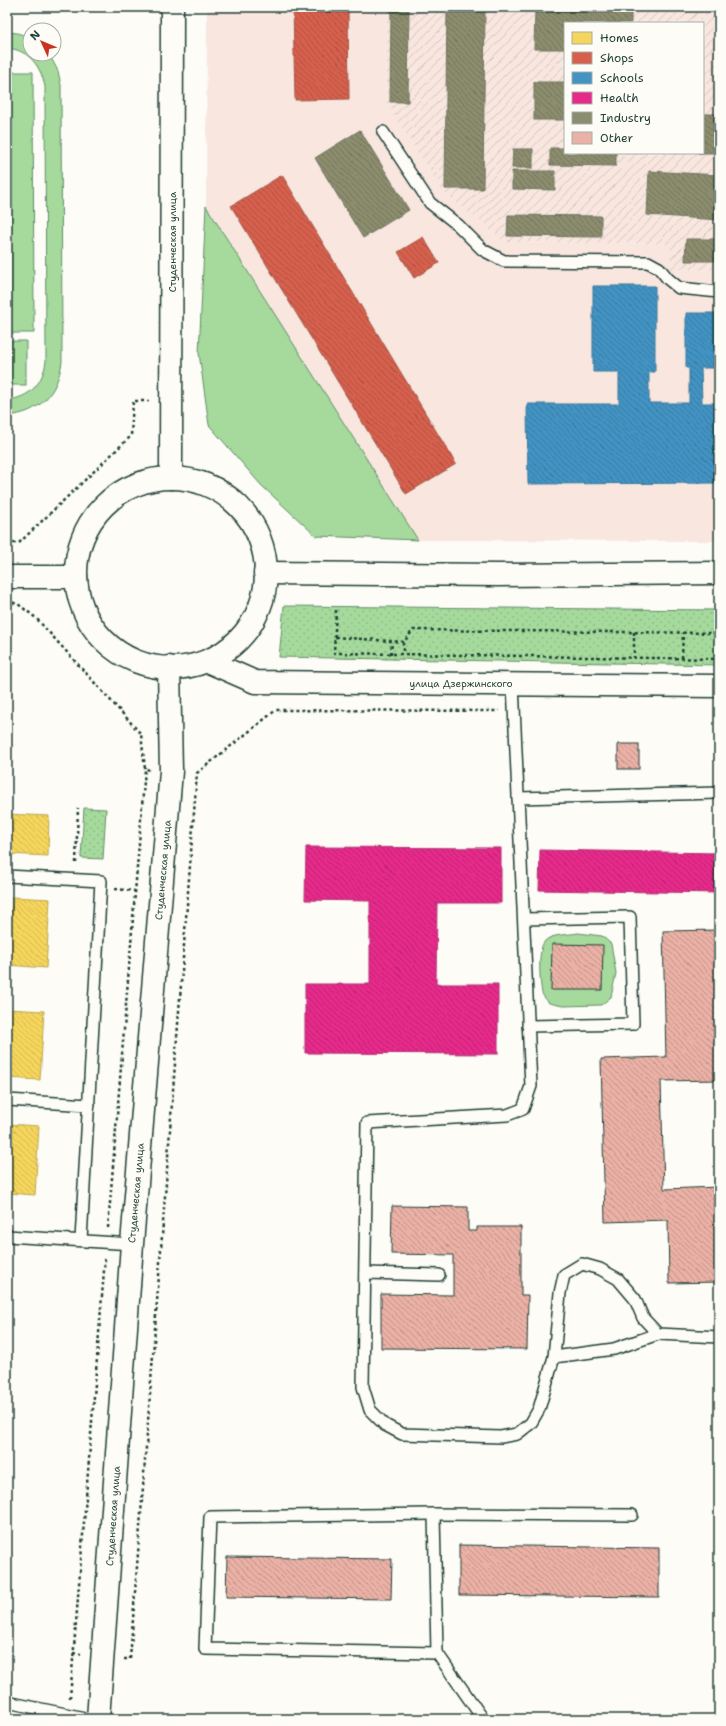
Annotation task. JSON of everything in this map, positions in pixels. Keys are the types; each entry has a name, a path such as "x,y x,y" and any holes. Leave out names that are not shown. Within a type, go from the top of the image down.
{"street":[{"name":"Студенческая улица","path":"171,478 172,7"},
{"path":"171,478 192,479 219,490 242,509 258,534 266,563 265,573 264,592 253,621 234,645 207,661 181,668 154,667 133,660 114,650 98,635 86,617 78,597 75,568 81,540 94,515 115,495 140,482 171,478"},
{"path":"265,573 498,575 719,573"},
{"path":"7,577 76,577"},
{"name":"улица Дзержинского","path":"207,661 255,682 719,686"},
{"name":"Студенческая улица","path":"98,1719 132,1244 171,771 169,667"}],"lane":[{"path":"383,132 430,203 458,225 483,250 504,261 648,262 659,268 668,280 679,288 719,292"},
{"path":"513,684 531,1086 523,1108 507,1115 367,1123 366,1273 363,1387 370,1410 385,1425 402,1434 501,1437 517,1434 531,1423 539,1409 554,1357 560,1293 564,1275 582,1264 600,1269 618,1279 635,1299 643,1318 658,1334"},
{"path":"518,798 719,793"},
{"path":"7,876 101,881 82,1240"},
{"path":"524,920 630,917 633,1024 528,1026"},
{"path":"7,1100 89,1106"},
{"path":"7,1236 107,1241 132,1244"},
{"path":"366,1273 439,1275"},
{"path":"554,1357 614,1349 658,1334 719,1337"},
{"path":"437,1653 205,1649 210,1517 434,1514 632,1515"},
{"path":"434,1514 437,1653 483,1719"},
{"path":"7,1702 90,1719"}],"path":[{"path":"7,543 19,543 131,436 133,401 171,400"},
{"path":"7,601 18,604 36,618 141,734 145,769 68,1714"},
{"path":"336,610 336,637 334,653 719,659"},
{"path":"404,654 404,642 413,630 719,633"},
{"path":"634,632 634,658"},
{"path":"682,658 684,632"},
{"path":"336,637 404,642"},
{"path":"391,654 392,642 404,642"},
{"path":"145,769 197,773 276,710 515,711"},
{"path":"73,1653 130,1659 197,773"},
{"path":"76,880 78,808"}],"shaded area":[{"path":"207,7 387,7 387,104 505,242 671,244 671,269 719,270 719,541 418,540 206,206"},
{"path":"387,7 719,7 719,270 671,269 671,244 505,242 443,191 387,104"}],"green space":[{"path":"7,32 22,35 22,52 7,48"},
{"path":"34,62 53,62 58,71 61,85 62,362 56,384 45,400 29,411 7,416 7,400 15,399 29,393 34,388 42,376 46,361 45,87"},
{"path":"7,72 33,72 34,333 7,333"},
{"path":"206,206 418,540 316,536 261,485 209,425 199,353"},
{"path":"7,341 26,341 26,385 7,385"},
{"path":"284,606 719,610 719,665 279,657"},
{"path":"84,808 106,809 103,859 81,858"},
{"path":"578,933 602,936 611,944 616,973 611,997 601,1005 563,1006 549,1003 544,997 540,982 540,958 542,945 551,937"}],"building: Homes":[{"path":"7,814 49,816 48,856 7,854"},
{"path":"12,897 50,899 46,968 7,965 7,911 11,912"},
{"path":"7,1009 44,1011 40,1080 7,1078"},
{"path":"7,1124 39,1126 35,1195 7,1193"}],"building: Shops":[{"path":"293,7 348,7 349,99 295,100"},
{"path":"282,175 456,464 406,494 231,206"},
{"path":"423,237 439,263 414,278 398,252"}],"building: Schools":[{"path":"593,286 655,286 655,372 649,372 649,403 689,403 689,368 686,368 686,313 719,313 719,368 701,368 702,403 719,403 719,483 528,484 527,404 619,404 619,372 593,372"}],"building: Health":[{"path":"306,847 501,848 501,903 437,903 436,984 498,984 498,1054 305,1053 305,984 370,984 370,901 305,900"},
{"path":"540,850 719,853 719,893 539,890"}],"building: Industry":[{"path":"391,7 409,7 408,102 390,102"},
{"path":"447,7 485,7 483,189 445,189"},
{"path":"535,10 631,11 631,22 564,22 564,49 534,49"},
{"path":"534,82 564,82 564,120 534,120"},
{"path":"704,114 719,114 719,153 704,153"},
{"path":"360,130 409,210 363,238 315,158"},
{"path":"550,148 564,148 564,154 616,154 616,166 550,165"},
{"path":"513,149 533,149 533,168 512,168"},
{"path":"512,171 555,171 555,190 512,189"},
{"path":"649,171 719,175 719,220 647,215"},
{"path":"508,215 601,216 601,237 507,236"},
{"path":"686,239 719,239 719,261 685,261"}],"building: Other":[{"path":"618,744 639,744 639,769 618,769"},
{"path":"719,930 719,1080 661,1081 664,1189 719,1187 719,1282 669,1283 668,1220 605,1222 601,1059 666,1057 663,931"},
{"path":"552,944 603,945 602,990 551,990"},
{"path":"392,1206 468,1207 468,1231 477,1231 477,1227 521,1227 521,1295 528,1295 527,1349 381,1348 381,1294 453,1295 453,1255 391,1254"},
{"path":"459,1545 659,1548 659,1597 459,1595"},
{"path":"227,1557 392,1559 391,1599 226,1597"}]}
